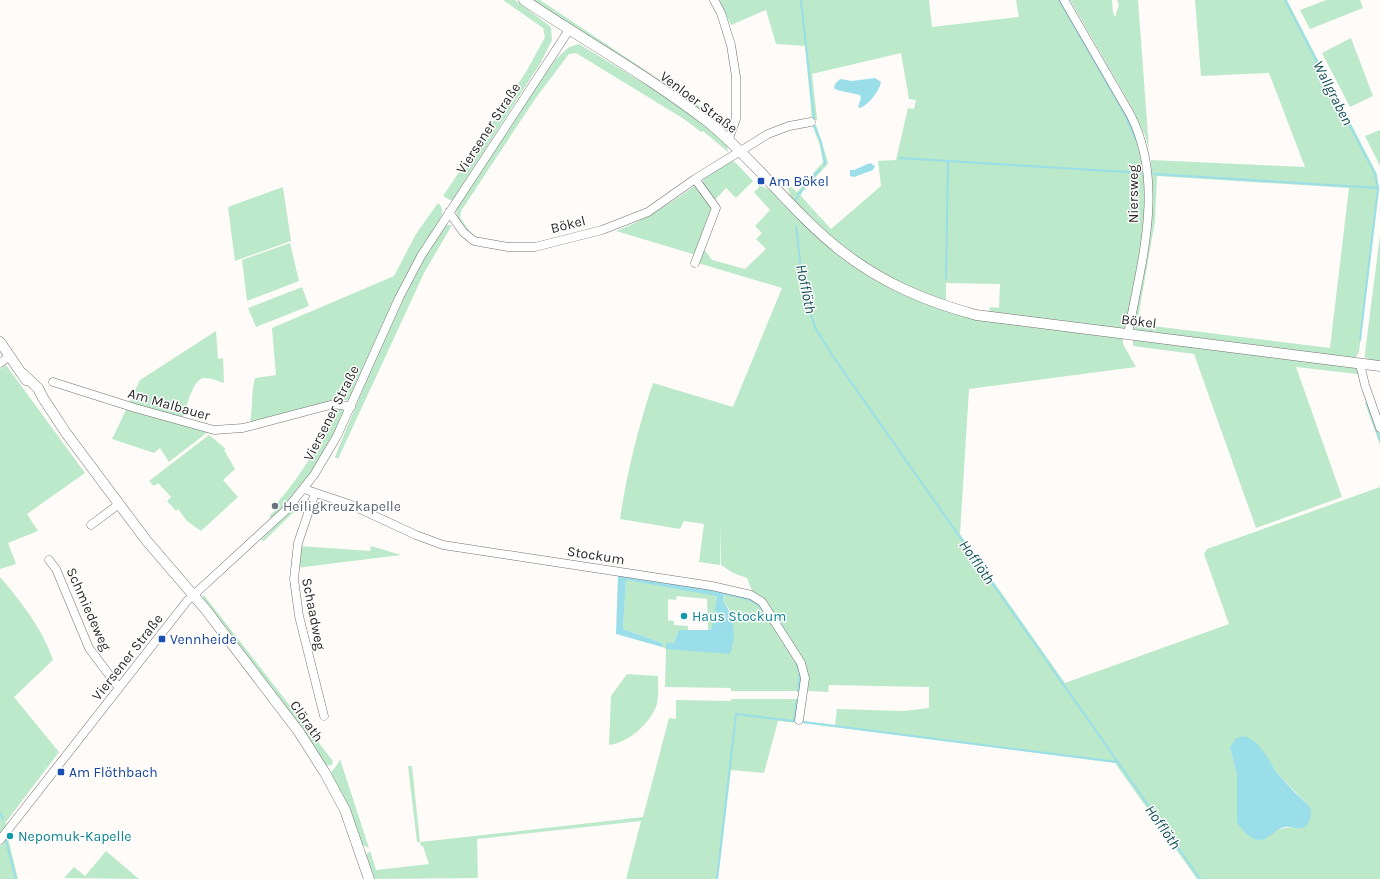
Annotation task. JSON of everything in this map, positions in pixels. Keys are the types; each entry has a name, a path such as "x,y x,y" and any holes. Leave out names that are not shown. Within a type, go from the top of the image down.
{"main road":[{"name":"Venloer Straße","path":"524,0 666,92 708,122 840,250 867,270 899,288"},
{"name":"Bökel","path":"899,288 937,304 976,315 1380,366"},
{"path":"0,342 23,374 38,388 42,398 66,433 152,548 194,595"},
{"name":"Clörath","path":"194,595 299,732 314,754 345,810 369,879"}],"street":[{"path":"714,0 721,13 731,45 736,77 736,119 728,141"},
{"name":"Niersweg","path":"1064,0 1133,120 1141,139 1147,160 1149,191 1148,218 1128,334"},
{"name":"Viersener Straße","path":"0,840 194,595 272,524 304,489 327,454 351,408 411,275 449,212 569,30"},
{"name":"Bökel","path":"449,212 464,232 474,241 508,247 535,247 602,230 648,212 695,179 739,151 775,131 811,122"},
{"path":"695,179 716,208 695,264"},
{"path":"0,363 10,356"},
{"path":"1360,364 1366,389 1380,428"},
{"name":"Am Malbauer","path":"52,382 135,408 214,430 243,428 334,404 351,408"},
{"name":"Stockum","path":"304,489 349,504 416,535 443,545 705,585 751,596 762,602 801,663 805,678 799,720"},
{"name":"Schaadweg","path":"315,493 298,543 294,579 299,616 324,716"},
{"path":"91,525 119,504"},
{"name":"Schmiedeweg","path":"49,560 56,569 91,651 119,688"}],"green space":[{"path":"503,0 515,0 551,27 552,40 541,62 452,201 443,196 526,72 545,37 543,28"},
{"path":"532,0 540,0 726,124 722,127 715,125"},
{"path":"719,0 929,0 932,27 1019,17 1016,0 1062,0 1126,112 1139,141 1148,202 1127,327 1124,329 989,312 990,307 999,308 1000,284 946,283 946,300 944,304 896,283 840,246 793,201 787,187 777,178 779,177 797,192 823,162 820,146 812,124 816,125 828,162 827,165 802,192 801,196 831,229 881,186 878,161 896,160 908,108 914,109 916,100 909,99 901,53 812,74 817,120 812,120 805,46 776,44 766,10 731,25"},
{"path":"1070,0 1112,0 1113,13 1115,17 1119,5 1117,0 1138,0 1149,149 1146,138 1132,108"},
{"path":"1195,0 1287,0 1377,174 1379,190 1359,352 1356,357 1352,359 1136,331 1133,327 1151,160 1305,167 1269,73 1201,76","holes":["1157,176 1349,188 1330,348 1137,324 1155,221"]},
{"path":"1326,0 1360,0 1363,8 1310,29 1300,10"},
{"path":"1351,38 1373,96 1350,107 1322,53"},
{"path":"579,44 662,94 705,125 727,145 728,152 703,131 701,132 684,119 576,53 569,54 535,99 461,211 460,217 472,235 457,219 456,207 498,141 556,59 569,47"},
{"path":"1380,130 1380,166 1365,136"},
{"path":"734,161 753,181 736,198 726,188 714,201 703,187 703,178 729,162"},
{"path":"757,184 773,191 801,218 924,303 1123,337 1123,344 1136,367 969,389 960,534 1065,683 1229,624 1204,554 1207,549 1380,487 1380,879 1197,879 1115,763 802,723 802,721 835,725 837,709 903,711 929,708 929,687 829,685 828,692 808,691 809,674 796,647 768,604 753,593 747,578 733,573 721,565 720,526 720,565 699,562 704,524 684,521 680,529 620,519 626,484 642,417 653,383 733,407 782,288 698,263 703,248 712,260 745,269 766,249 756,239 762,233 755,226 770,210 754,192 759,187","holes":["1259,747 1278,774 1311,808 1300,828 1283,828 1274,831 1259,840 1254,839 1237,823 1237,775 1230,748"]},
{"path":"696,185 714,208 696,255 616,231 648,216"},
{"path":"283,187 291,241 235,261 228,207"},
{"path":"438,203 442,209 441,218 400,291 350,401 339,399 250,423 255,378 276,375 272,328 394,276 416,234"},
{"path":"444,225 452,225 424,273 338,459 335,457 398,310 412,281"},
{"path":"1380,235 1380,362 1365,358 1365,353"},
{"path":"290,243 299,281 247,301 242,260"},
{"path":"302,287 309,306 256,327 248,308"},
{"path":"216,331 218,359 223,358 224,383 210,378 201,379 191,394 183,418 129,403 140,380"},
{"path":"1133,339 1357,367 1380,435 1380,445 1365,403 1368,401 1357,374 1296,367 1342,497 1256,528 1194,354 1133,346"},
{"path":"6,365 85,473 27,514 38,531 8,543 16,564 0,569 0,369"},
{"path":"336,406 346,412 328,447 299,491 273,519 269,516 279,507 278,502 296,480 311,457"},
{"path":"127,408 209,431 169,462 160,448 154,453 112,439"},
{"path":"209,435 226,449 224,450 235,469 223,480 238,497 201,531 187,521 178,509 176,511 167,501 171,497 158,483 154,486 149,481"},
{"path":"302,500 309,500 306,514 303,513 306,505 303,503 264,541 261,540"},
{"path":"300,546 370,551 371,546 401,555 296,568"},
{"path":"0,577 31,616 49,649 53,660 14,697 59,752 6,822 6,827 0,835"},
{"path":"626,580 717,595 714,625 708,630 707,599 677,596 676,600 668,599 668,620 674,621 674,625 688,626 688,630 678,632 674,643 733,646 730,610 723,601 724,592 758,602 798,663 801,674 800,691 731,691 731,688 665,687 666,649 662,647 662,643 623,629"},
{"path":"203,594 333,761 332,765 325,766 203,600"},
{"path":"627,674 658,676 657,704 650,718 638,731 624,740 609,745 611,696"},
{"path":"731,699 798,699 795,720 797,723 778,721 764,773 731,770 718,879 626,879 641,821 477,839 478,878 373,879 365,856 370,851 376,870 429,864 423,846 421,846 420,842 643,817 669,718 676,719 676,700 731,701"},
{"path":"340,759 369,848 361,844 330,775"},
{"path":"408,766 412,766 420,842 417,842"},
{"path":"8,838 18,879 0,879 0,846"},
{"path":"106,851 139,879 64,878 74,867 85,876"}],"water":[{"path":"875,78 881,82 876,94 870,101 860,108 858,107 861,98 860,95 834,88 835,84 840,79 852,81"},
{"path":"870,163 875,166 873,170 854,177 850,176 850,170 854,170"},
{"path":"618,574 724,592 723,601 730,613 734,633 730,654 666,649 666,643 674,643 680,630 708,630 712,628 717,596 626,580 623,629 662,643 662,647 616,634"},
{"path":"1243,736 1249,738 1259,746 1278,774 1311,808 1310,820 1306,826 1299,828 1281,828 1265,839 1258,840 1249,836 1237,823 1237,775 1230,748 1235,739"}],"waterway":[{"name":"Hofflöth","path":"801,0 814,119"},
{"path":"1059,0 1124,113 1136,140"},
{"name":"Wallgraben","path":"1285,0 1375,174 1378,188"},
{"name":"Hofflöth","path":"814,125 821,142 825,163 824,165"},
{"path":"900,158 1144,173"},
{"path":"946,279 948,161"},
{"name":"Hofflöth","path":"796,200 798,195 820,169"},
{"path":"1154,174 1378,188 1360,340"},
{"name":"Hofflöth","path":"796,226 804,297 816,329 832,355 1200,879"},
{"path":"1367,403 1380,440"},
{"path":"725,594 750,600 762,609"},
{"path":"796,663 800,674 798,691"},
{"path":"717,879 736,714 794,721 797,700"},
{"path":"803,722 1117,762"},
{"path":"0,813 3,819"},
{"path":"5,837 16,879"}],"place":[{"name":"Am Bökel","path":"761,181"},
{"name":"Heiligkreuzkapelle","path":"275,506"},
{"name":"Haus Stockum","path":"684,616"},
{"name":"Vennheide","path":"162,639"},
{"name":"Am Flöthbach","path":"61,772"},
{"name":"Nepomuk-Kapelle","path":"10,836"}]}
